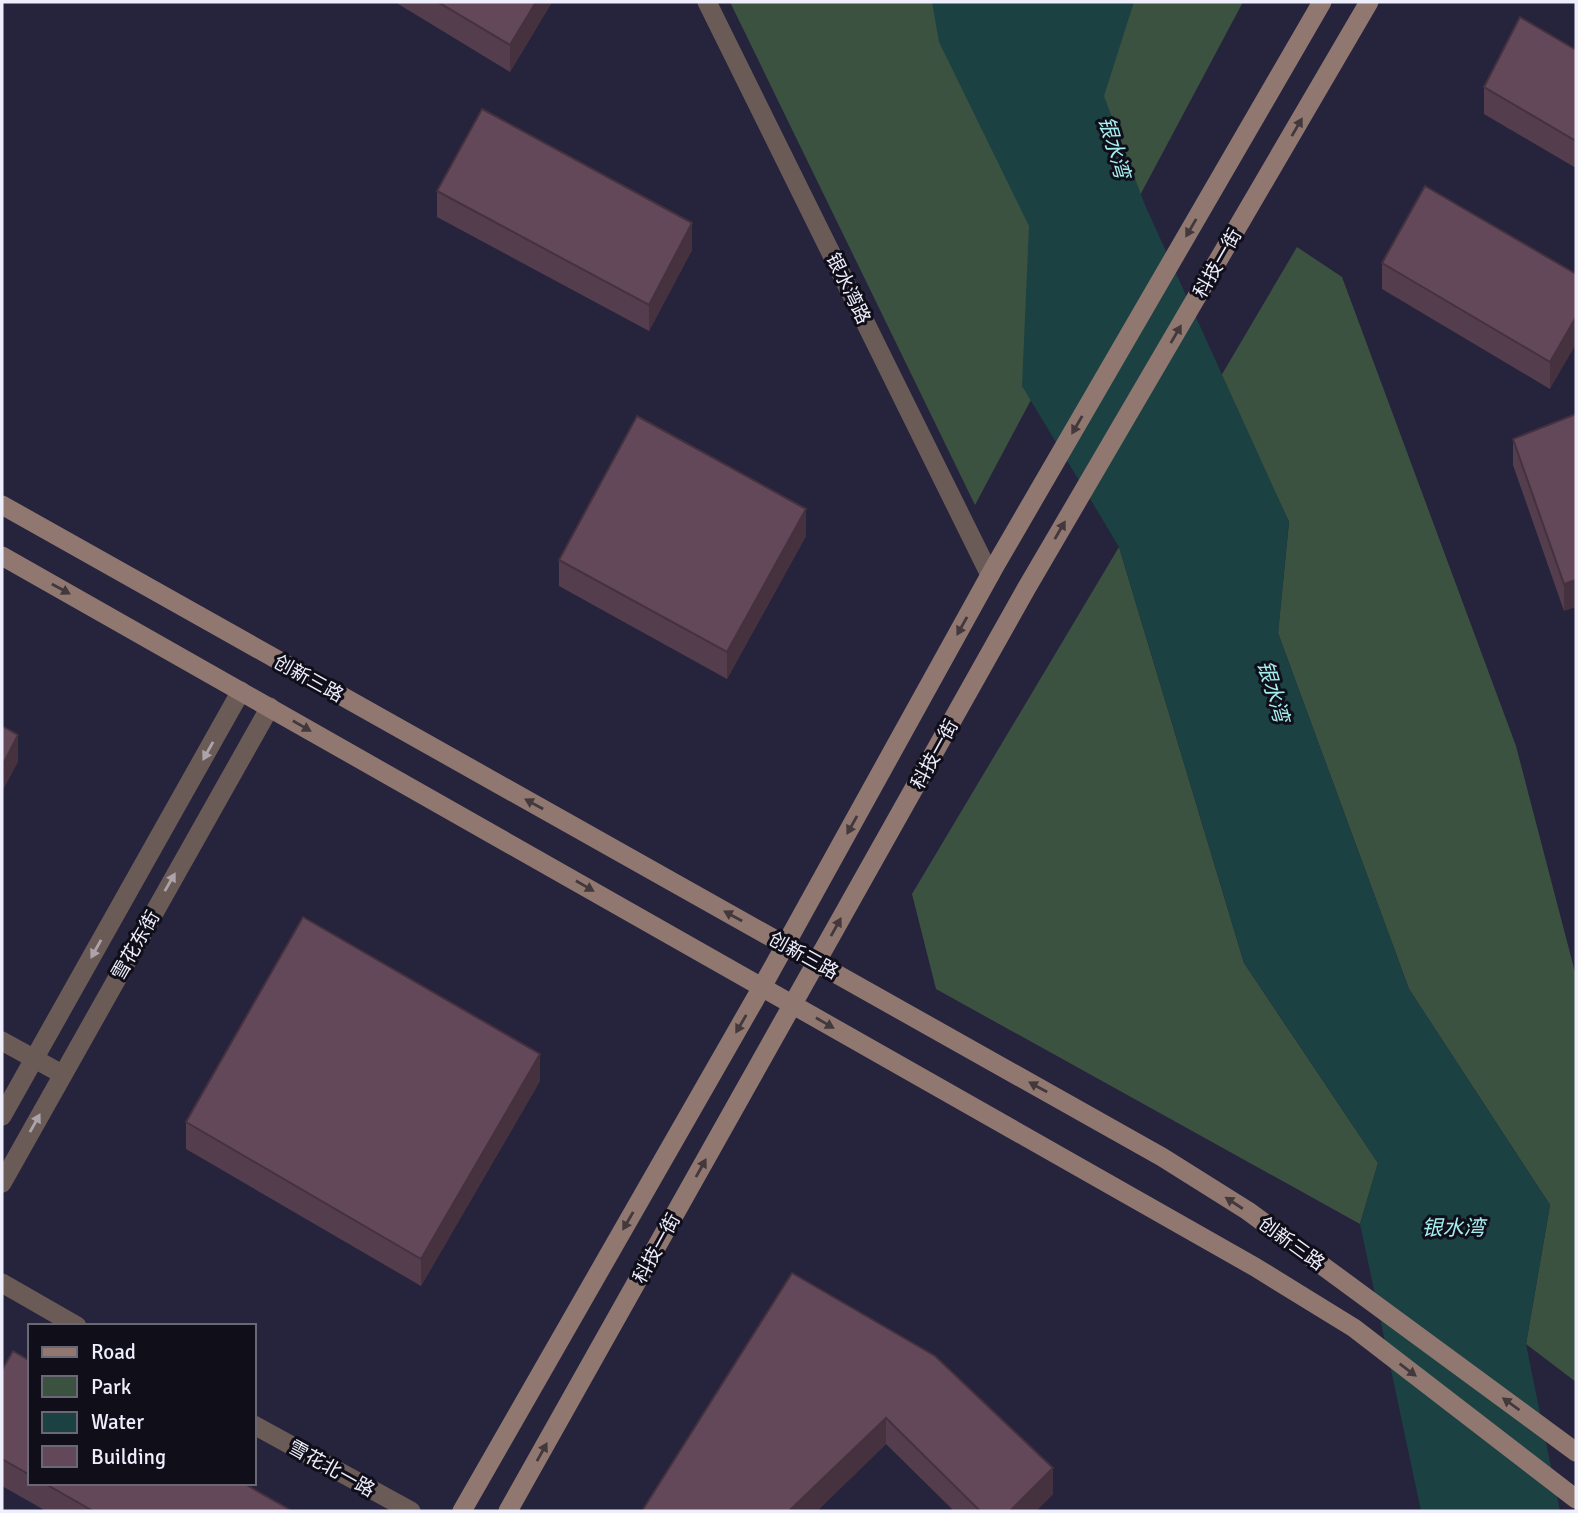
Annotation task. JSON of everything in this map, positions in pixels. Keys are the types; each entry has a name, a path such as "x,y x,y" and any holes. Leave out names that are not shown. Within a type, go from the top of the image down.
{"main road":[{"name":"科技一街","path":"462,1511 762,987 993,571 1322,2"},
{"name":"科技一街","path":"508,1511 1026,589 1369,2"},
{"name":"创新三路","path":"2,505 1162,1157 1248,1212 1571,1448"},
{"name":"创新三路","path":"2,556 1255,1267 1354,1328 1575,1498"}],"street":[{"name":"银水湾路","path":"707,2 993,571"},
{"name":"雪花东街","path":"2,1116 241,691"},
{"name":"雪花东街","path":"2,1183 270,707"},
{"path":"2,1041 62,1074"},
{"path":"2,1283 74,1324"},
{"name":"雪花北一路","path":"256,1426 411,1511"}],"green space":[{"path":"730,2 1243,2 975,505"},
{"path":"1297,247 1342,277 1516,746 1576,976 1576,1382 1526,1344 1550,1205 1409,989 1278,633 1289,522 1221,376"},
{"path":"1119,547 1244,963 1378,1163 1360,1224 936,989 912,894"}],"water":[{"name":"银水湾","path":"932,2 1134,2 1104,96 1145,205 1289,522 1278,633 1409,989 1550,1205 1526,1344 1560,1511 1421,1511 1360,1224 1378,1163 1244,963 1119,547 1022,386 1029,226 939,42"}],"building":[{"path":"438,2 536,2 510,45"},
{"path":"1520,17 1576,50 1576,141 1484,87"},
{"path":"482,109 692,223 649,305 437,191"},
{"path":"1425,186 1576,274 1576,317 1550,362 1382,263"},
{"path":"1576,414 1576,580 1564,584 1513,439"},
{"path":"637,416 806,509 727,652 559,560"},
{"path":"2,726 18,735 2,766"},
{"path":"303,917 540,1054 421,1259 186,1122"},
{"path":"792,1273 935,1356 1053,1468 1010,1511 980,1511 886,1418 789,1511 642,1511"},
{"path":"13,1351 28,1360 28,1474 2,1459 2,1370"},
{"path":"48,1485 246,1485 292,1511 93,1511"}]}
